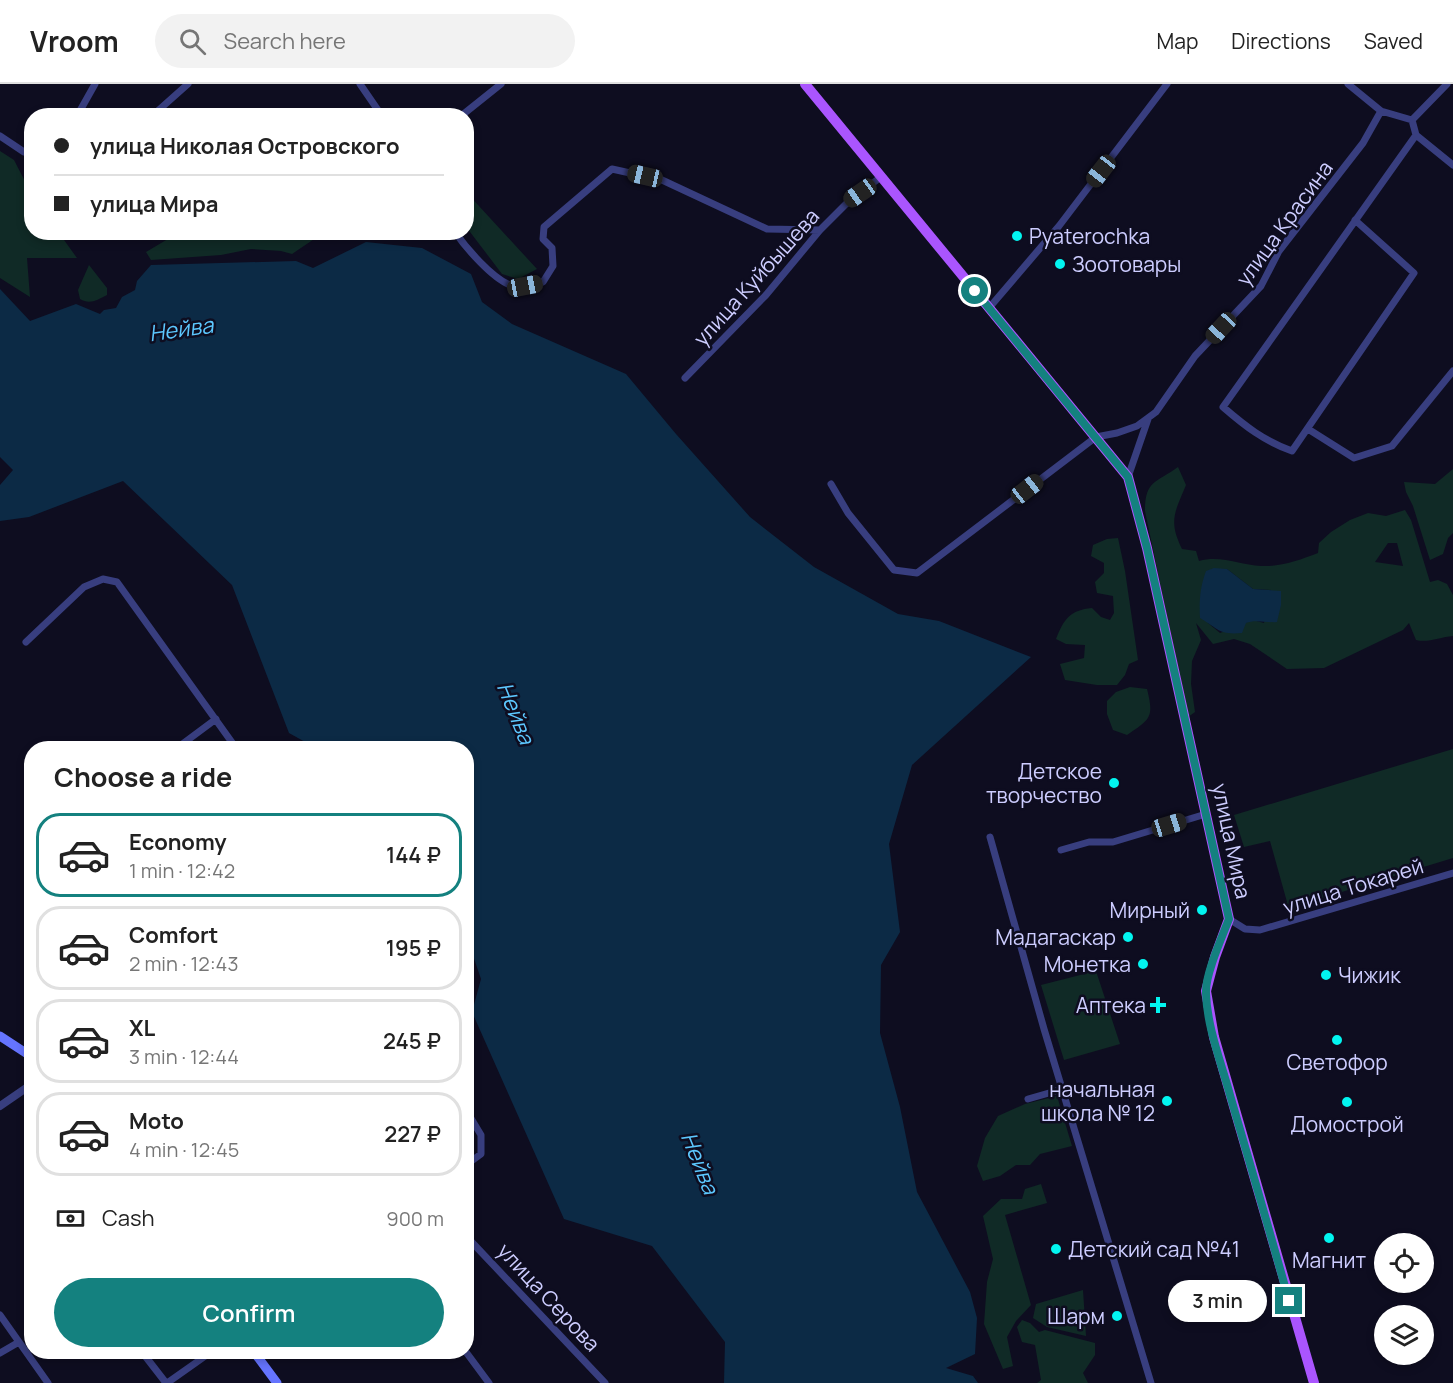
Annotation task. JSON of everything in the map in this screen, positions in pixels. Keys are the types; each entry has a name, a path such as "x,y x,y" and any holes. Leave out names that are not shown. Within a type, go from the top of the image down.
{"main road":[{"path":"804,84 1128,477"},
{"name":"улица Мира","path":"1128,477 1145,539 1229,919 1206,991 1214,1037 1314,1383"},
{"path":"0,1036 24,1052"},
{"path":"259,1359 277,1383"}],"street":[{"path":"81,108 95,84"},
{"path":"161,108 188,84"},
{"path":"360,84 376,108"},
{"path":"471,108 501,84"},
{"path":"989,308 1059,226 1167,84"},
{"path":"1348,84 1381,111 1412,120"},
{"path":"1412,120 1447,84"},
{"name":"улица Красина","path":"831,484 848,513 894,570 917,573 1096,437 1123,431 1148,419 1161,406 1195,356 1261,286 1279,251 1363,143 1381,111"},
{"path":"1412,120 1416,135 1453,165"},
{"path":"1355,220 1414,273 1292,451 1272,444 1252,432 1223,407 1355,220 1416,135"},
{"path":"0,136 24,152"},
{"path":"462,240 495,276 512,285 525,286 543,282 553,266 552,248 543,239 544,227 612,169 662,180 767,229 820,230"},
{"name":"улица Куйбышева","path":"685,378 766,295 820,230 850,200 881,177"},
{"path":"1308,429 1354,458 1392,446 1453,371"},
{"path":"1128,477 1148,419"},
{"path":"26,642 84,587 103,579 117,582 231,741"},
{"path":"186,741 216,719"},
{"path":"1061,850 1089,842 1113,842 1206,814"},
{"path":"990,837 1151,1383"},
{"name":"улица Токарей","path":"1229,919 1245,929 1260,930 1453,873"},
{"path":"1028,1099 1063,1089"},
{"path":"0,1106 24,1090"},
{"path":"474,1123 481,1135 481,1154 474,1159"},
{"name":"улица Серова","path":"474,1244 605,1383"},
{"path":"0,1315 24,1349"},
{"path":"0,1353 19,1342"},
{"path":"31,1359 48,1383"},
{"path":"148,1359 167,1383 201,1359"},
{"path":"471,1359 489,1383"}],"green space":[{"path":"0,151 14,160 24,179 24,240 64,240 77,258 27,258 30,297 0,278"},
{"path":"474,201 537,269 518,279 502,274 474,237"},
{"path":"166,240 313,240 292,254 251,249 221,255 151,260 146,252"},
{"path":"89,265 107,288 107,295 90,302 80,299 78,290"},
{"path":"1178,467 1186,485 1175,517 1175,531 1182,549 1196,551 1199,561 1215,559 1261,566 1290,562 1318,553 1319,543 1350,520 1368,513 1386,516 1405,510 1411,520 1430,582 1438,580 1447,584 1453,595 1453,636 1416,640 1409,623 1403,630 1324,668 1287,669 1250,644 1234,639 1213,644 1196,623 1201,640 1192,661 1191,684 1195,712 1188,717 1145,511 1147,493 1153,483","holes":["1388,543 1397,543 1403,566 1375,562","1227,569 1253,589 1271,590 1264,623 1253,620 1220,633 1208,623"]},
{"path":"1453,469 1453,533 1448,538 1443,554 1430,560 1404,482 1435,484"},
{"path":"1118,538 1138,660 1129,664 1125,675 1117,685 1097,685 1065,680 1060,664 1084,658 1085,645 1066,644 1056,639 1065,621 1078,611 1092,608 1101,617 1110,620 1114,613 1113,596 1097,593 1095,582 1104,573 1104,563 1091,556 1093,545 1107,539"},
{"path":"1130,687 1147,689 1150,712 1146,721 1127,735 1113,730 1107,714 1107,701 1116,692"},
{"path":"1453,749 1453,858 1286,909 1284,904 1287,902 1270,841 1244,847 1234,815"},
{"path":"1096,971 1120,1044 1064,1060 1041,985"},
{"path":"1057,1096 1072,1146 1040,1154 1030,1165 1016,1165 1000,1176 983,1181 977,1166 985,1138 998,1116 1025,1104"},
{"path":"1041,1184 1047,1203 1005,1215 1031,1305 1016,1321 1007,1337 1013,1366 1003,1369 984,1324 987,1282 993,1259 983,1216 1001,1199 1022,1199 1025,1189"},
{"path":"1083,1290 1086,1336 1047,1327 1033,1318 1036,1304"},
{"path":"1022,1320 1030,1323 1039,1332 1045,1330 1095,1343 1095,1355 1083,1373 1088,1383 1037,1383 1041,1380 1035,1345 1022,1342 1017,1327"}],"water":[{"name":"Нейва","path":"366,242 422,248 471,274 482,302 512,324 626,374 750,517 814,567 898,614 939,621 1031,657 912,765 889,844 900,932 881,965 880,1033 900,1107 917,1192 970,1292 977,1318 975,1354 946,1368 973,1376 978,1383 724,1383 725,1342 652,1246 564,1219 474,1016 474,1005 481,979 474,958 474,741 303,741 289,733 232,585 123,481 29,517 0,521 0,485 13,470 0,457 0,289 30,321 76,304 100,314 104,310 116,308 122,297 135,290 137,281 151,265 296,261 313,268"},
{"path":"1214,568 1227,569 1253,589 1281,591 1277,622 1250,622 1246,623 1242,633 1228,633 1200,618 1200,594 1204,577 1206,571"}],"place":[{"name":"Pyaterochka","path":"1017,236"},
{"name":"Зоотовары","path":"1060,264"},
{"name":"Детское творчество","path":"1114,783"},
{"name":"Мирный","path":"1202,910"},
{"name":"Мадагаскар","path":"1128,937"},
{"name":"Монетка","path":"1143,964"},
{"name":"Чижик","path":"1326,975"},
{"name":"Аптека","path":"1158,1005"},
{"name":"Светофор","path":"1337,1040"},
{"name":"начальная школа № 12","path":"1167,1101"},
{"name":"Домострой","path":"1347,1102"},
{"name":"Магнит","path":"1329,1238"},
{"name":"Детский сад №41","path":"1056,1249"},
{"name":"Шарм","path":"1117,1316"}],"route":[{"path":"975,291 1128,477 1147,548 1229,919 1206,991 1214,1037 1275,1244 1289,1301"}]}
